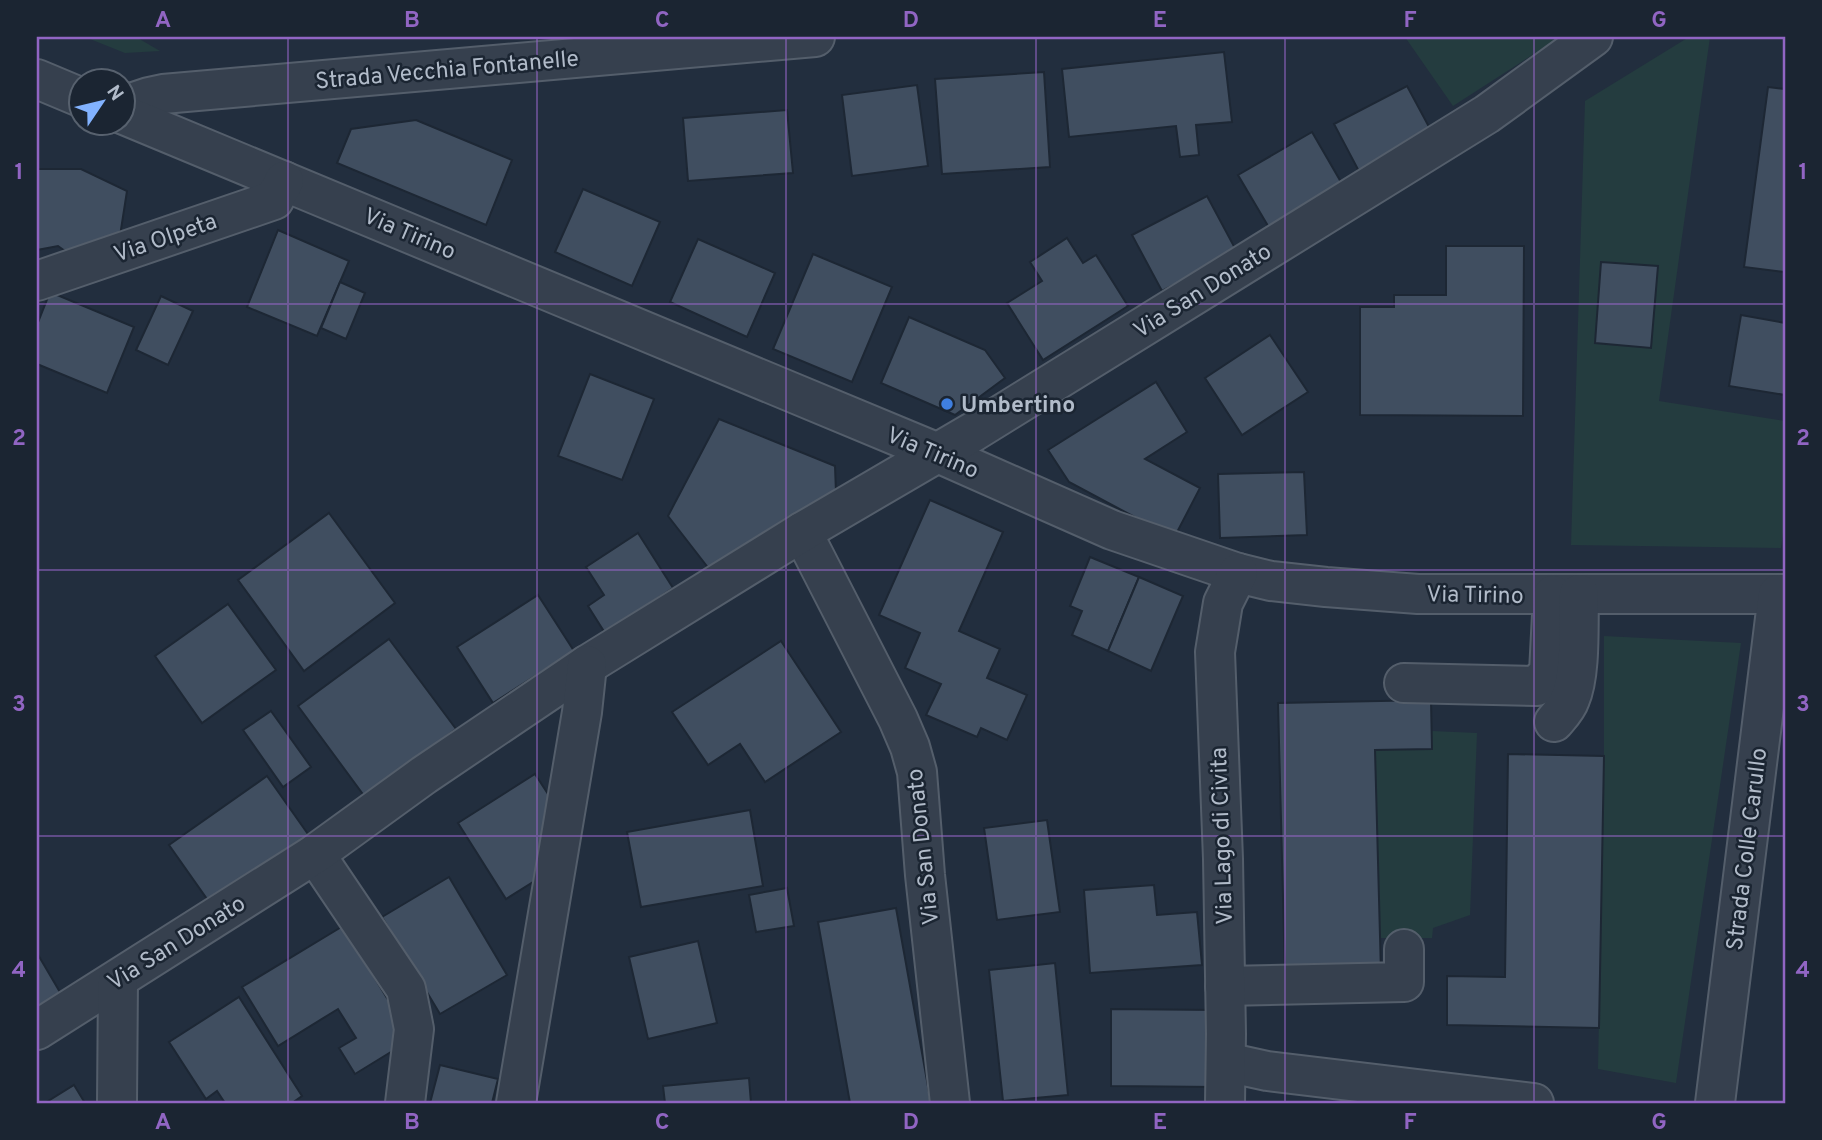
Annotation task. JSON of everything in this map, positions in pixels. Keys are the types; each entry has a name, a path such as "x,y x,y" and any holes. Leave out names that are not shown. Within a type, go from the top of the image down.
{"street":[{"name":"Strada Vecchia Fontanelle","path":"136,101 163,94 816,37"},
{"name":"Via San Donato","path":"37,1030 315,854 424,775 587,665 802,532 938,453 1475,122 1593,37"},
{"name":"Via Tirino","path":"136,120 938,453 1112,530 1238,573 1326,587 1418,594 1781,594"},
{"name":"Via Olpeta","path":"37,281 274,200 284,181"},
{"name":"Via San Donato","path":"802,532 898,719 917,772 925,876 950,1103"},
{"name":"Via Lago di Civita","path":"1225,1103 1223,859 1215,652 1223,603 1238,573"},
{"name":"Strada Colle Carullo","path":"1715,1103 1781,594"},
{"path":"1404,683 1537,686 1549,672 1566,595"},
{"path":"1554,722 1566,709 1575,682 1566,595"},
{"path":"516,1103 582,712 587,665"},
{"path":"315,854 406,989 414,1029 405,1103"},
{"path":"1225,986 1404,982 1404,949"},
{"path":"117,1103 118,980"},
{"path":"1226,1062 1267,1071 1534,1103"}],"green space":[{"path":"85,37 136,37 160,51 125,53"},
{"path":"1405,37 1560,37 1453,106"},
{"path":"1689,37 1710,37 1659,401 1785,421 1785,519 1781,548 1571,545 1585,101"},
{"path":"1604,636 1741,643 1676,1083 1598,1069"},
{"path":"1432,731 1477,733 1470,915 1433,928 1432,938 1380,938 1375,750 1432,749"}],"building":[{"path":"1224,52 1232,122 1196,125 1199,155 1180,157 1176,126 1069,137 1062,69"},
{"path":"1044,72 1050,167 942,174 935,79"},
{"path":"917,85 928,166 852,176 842,95"},
{"path":"1407,86 1435,138 1362,177 1334,124"},
{"path":"1768,87 1785,89 1785,272 1744,267"},
{"path":"787,110 793,173 688,181 683,118"},
{"path":"416,120 512,160 486,225 337,163 351,129"},
{"path":"1312,132 1345,189 1271,231 1238,175"},
{"path":"37,169 81,169 127,191 120,236 72,256 58,246 37,250"},
{"path":"583,189 660,222 632,286 555,252"},
{"path":"1207,196 1237,252 1162,291 1132,235"},
{"path":"278,230 349,261 317,336 247,307"},
{"path":"1067,238 1083,263 1096,255 1128,306 1043,360 1007,303 1042,281 1030,262"},
{"path":"698,239 775,273 747,337 670,302"},
{"path":"1446,246 1524,246 1523,416 1360,415 1360,307 1394,307 1394,295 1446,295"},
{"path":"813,254 892,287 852,382 773,349"},
{"path":"1601,262 1658,266 1651,348 1595,343"},
{"path":"340,282 365,293 346,339 321,328"},
{"path":"50,292 134,327 107,393 37,364 37,325"},
{"path":"161,296 193,311 168,365 136,350"},
{"path":"1741,315 1785,323 1785,395 1729,386"},
{"path":"909,317 985,350 1005,378 955,415 881,383"},
{"path":"1270,335 1308,392 1242,435 1205,378"},
{"path":"590,374 654,399 622,480 558,456"},
{"path":"1156,382 1187,432 1145,459 1200,488 1174,538 1069,482 1048,450"},
{"path":"719,419 835,466 836,493 713,574 668,516"},
{"path":"1304,472 1307,535 1220,538 1218,474"},
{"path":"930,500 1003,532 959,631 1000,649 987,678 1027,695 1007,740 981,728 977,737 926,715 941,684 905,668 920,633 879,615"},
{"path":"329,513 395,603 304,671 238,580"},
{"path":"638,533 673,588 605,633 588,606 604,595 586,567"},
{"path":"1090,557 1139,577 1108,651 1072,635 1082,611 1070,606"},
{"path":"1139,577 1183,596 1151,671 1108,651"},
{"path":"538,595 574,651 493,703 457,647"},
{"path":"228,604 276,670 202,723 155,656"},
{"path":"389,639 456,729 365,797 298,706"},
{"path":"781,641 841,732 765,782 740,744 708,765 672,712"},
{"path":"1431,700 1432,749 1375,750 1381,973 1285,975 1278,703"},
{"path":"271,711 311,767 283,787 243,730"},
{"path":"1508,754 1604,756 1599,1028 1447,1025 1447,976 1505,977"},
{"path":"535,774 559,811 549,872 506,899 458,823"},
{"path":"267,776 310,837 212,906 169,845"},
{"path":"750,810 763,886 641,907 627,832"},
{"path":"1047,820 1060,912 997,920 984,828"},
{"path":"449,877 507,975 440,1014 382,917"},
{"path":"1154,885 1157,915 1197,912 1202,965 1090,973 1084,890"},
{"path":"787,888 794,926 756,932 749,895"},
{"path":"896,908 931,1103 850,1103 818,922"},
{"path":"343,926 412,1039 355,1074 339,1048 356,1038 338,1009 278,1046 242,987"},
{"path":"698,941 717,1023 648,1039 629,957"},
{"path":"37,953 64,999 37,1015"},
{"path":"1055,963 1068,1095 1003,1101 989,970"},
{"path":"239,997 302,1096 292,1103 225,1103 217,1091 206,1099 169,1042"},
{"path":"1111,1009 1216,1010 1216,1087 1111,1086"},
{"path":"440,1065 498,1079 492,1103 430,1103"},
{"path":"749,1078 751,1103 665,1103 663,1086"},
{"path":"74,1085 85,1103 45,1103"}],"place":[{"name":"Umbertino","path":"947,404"}]}
